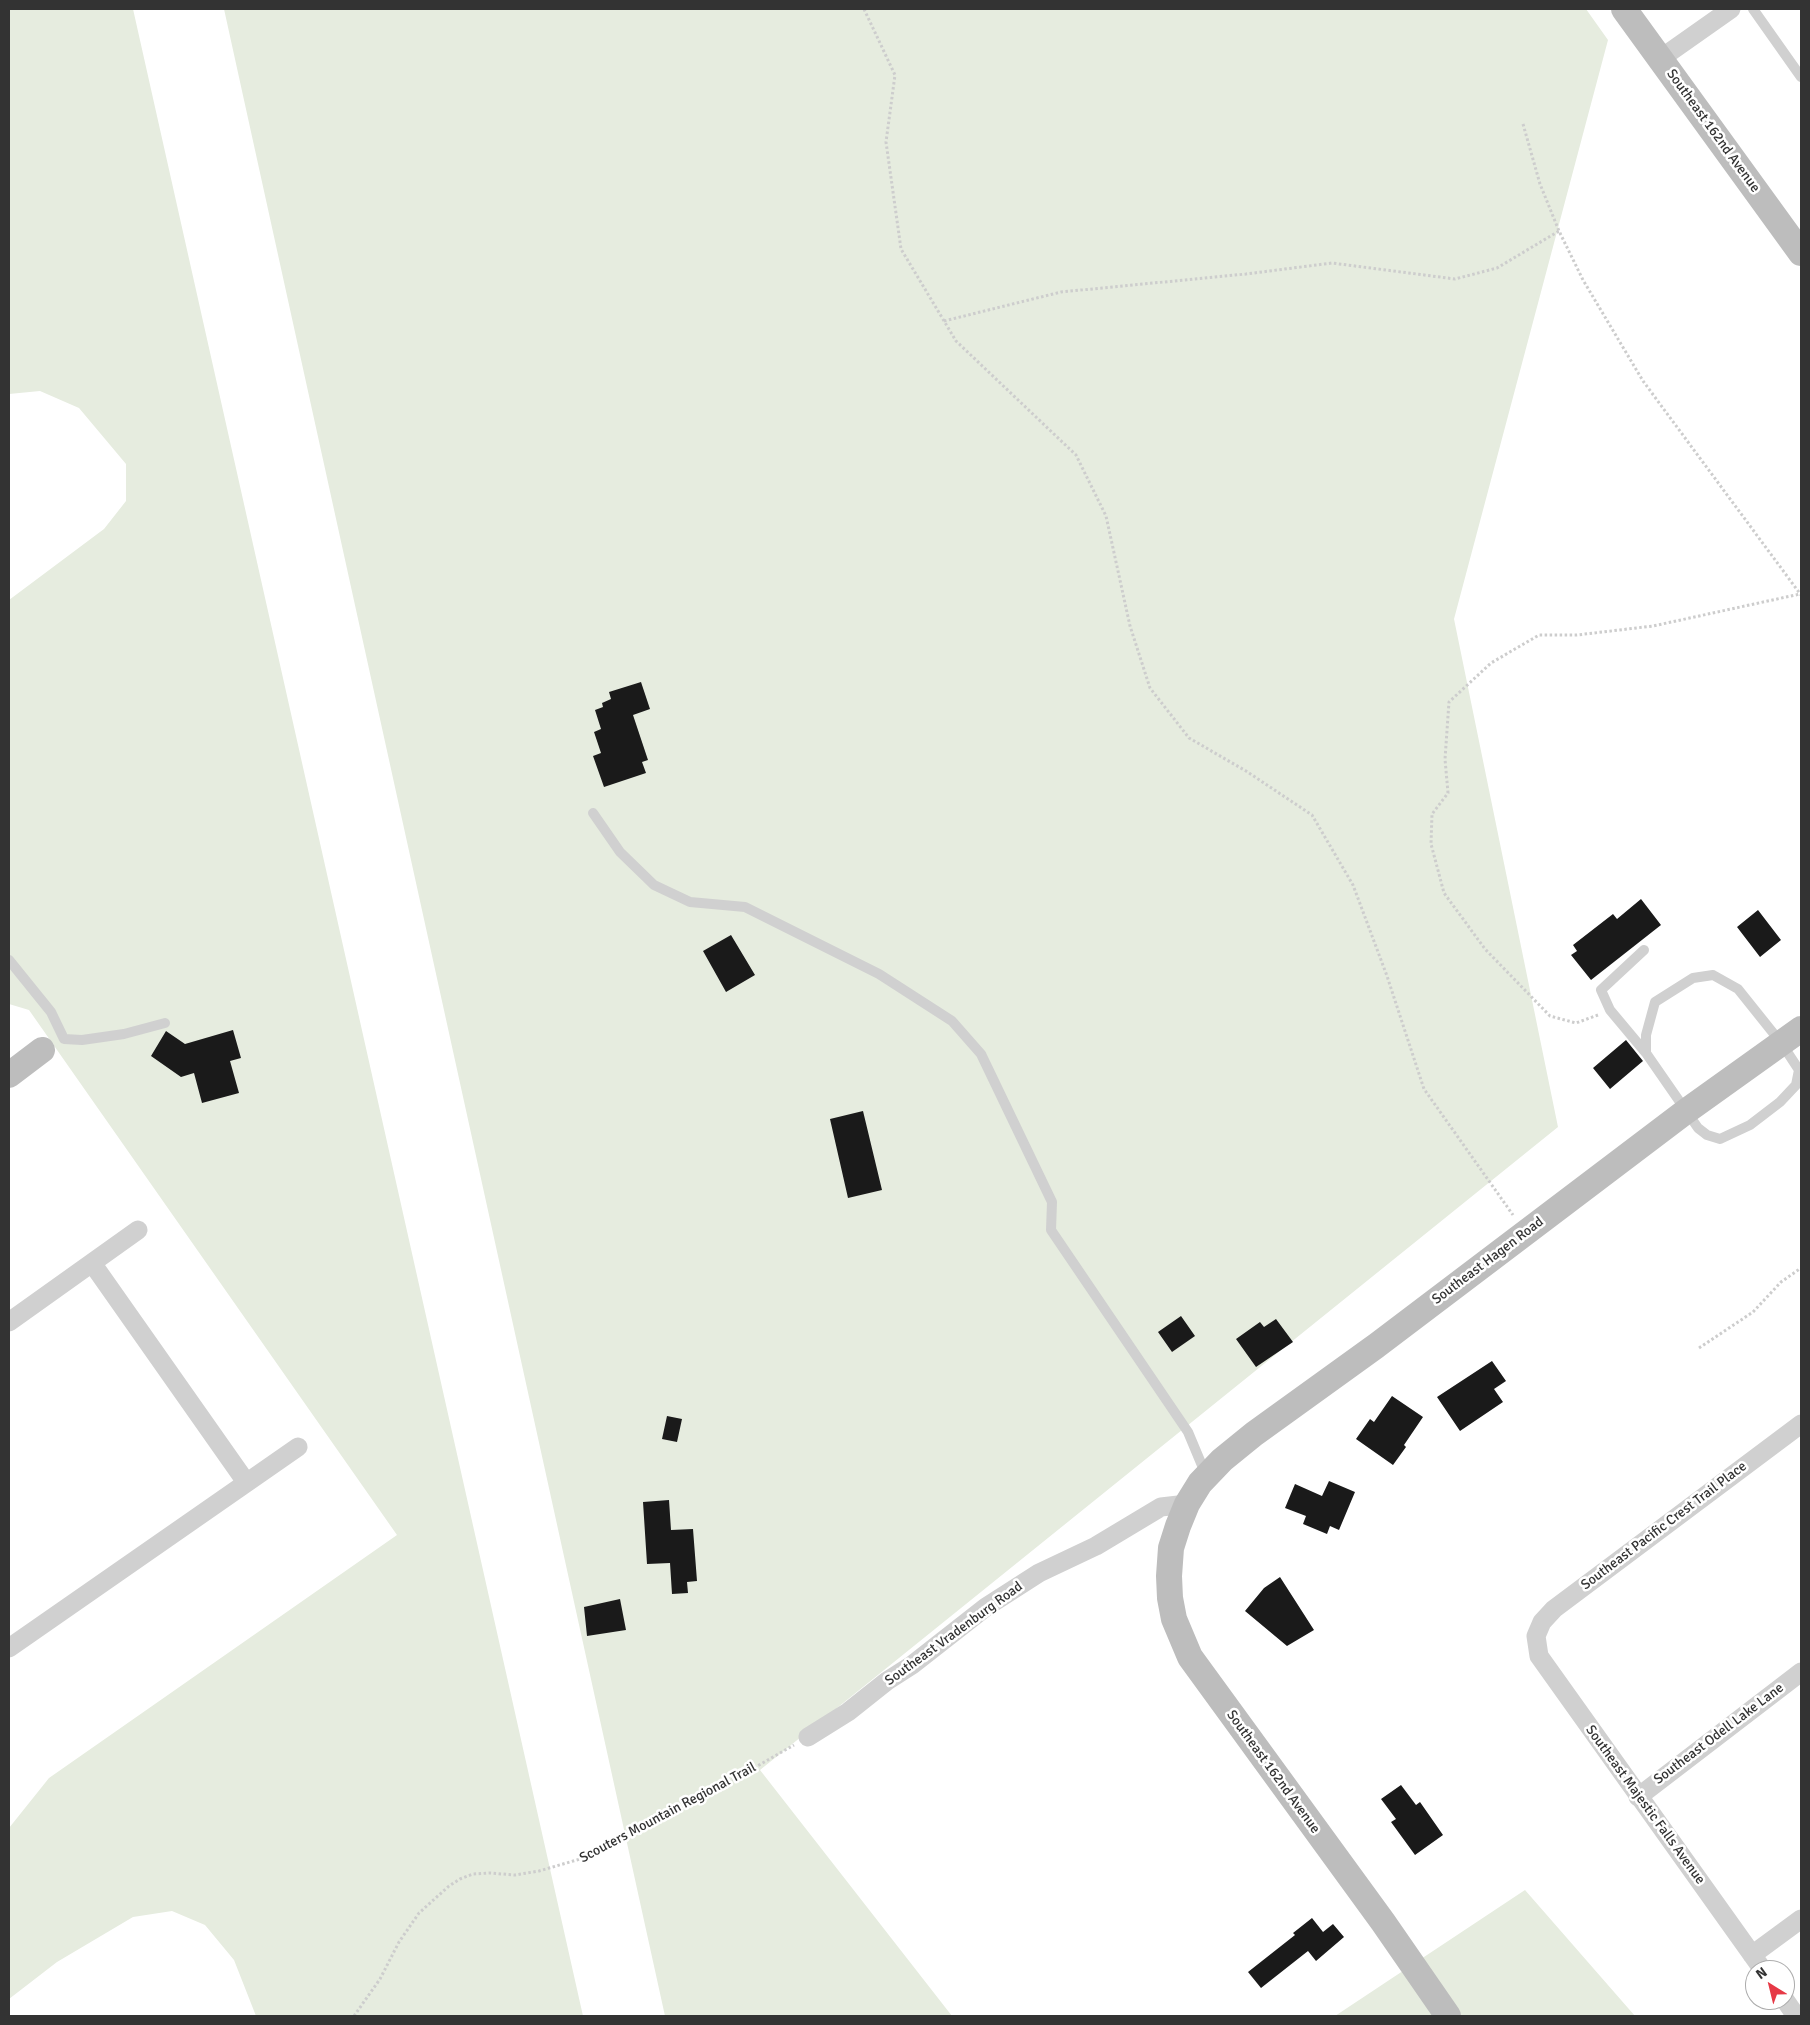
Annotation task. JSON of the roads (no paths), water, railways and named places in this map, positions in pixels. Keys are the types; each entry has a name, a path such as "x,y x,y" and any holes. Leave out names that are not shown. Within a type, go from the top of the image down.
{"street":[{"name":"Southeast 162nd Avenue","path":"1624,9 1801,253"},
{"path":"1660,59 1731,9"},
{"name":"Southeast Hagen Road","path":"1187,1504 1207,1476 1222,1460 1254,1434 1376,1346 1685,1112 1791,1036"},
{"path":"9,1075 42,1050"},
{"path":"9,1322 138,1230"},
{"path":"92,1263 246,1482"},
{"name":"Southeast Pacific Crest Trail Place","path":"1536,1636 1542,1622 1554,1609 1801,1424"},
{"path":"9,1648 298,1447"},
{"name":"Southeast 162nd Avenue","path":"1187,1504 1171,1548 1168,1576 1174,1619 1190,1657 1383,1922 1448,2016"},
{"name":"Southeast Vradenburg Road","path":"808,1736 848,1712 887,1681 912,1666 986,1607 1039,1573 1096,1546 1161,1507 1187,1504"},
{"name":"Southeast Majestic Falls Avenue","path":"1536,1636 1539,1656 1756,1960"},
{"name":"Southeast Odell Lake Lane","path":"1638,1797 1801,1672"},
{"path":"1761,1960 1801,1919"}],"lane":[{"path":"1753,9 1801,77"},
{"path":"593,813 620,852 654,885 690,902 745,908 879,974 952,1021 982,1054 1052,1202 1051,1230 1188,1432 1207,1476"},
{"path":"1644,950 1601,990 1610,1010 1646,1053 1685,1112 1698,1128 1707,1135 1720,1139 1758,1119 1783,1099 1796,1085 1799,1070 1791,1036 1738,989 1713,975 1693,978 1655,1002 1646,1034 1646,1053"},
{"path":"9,960 51,1012 64,1039 82,1040 124,1034 165,1023"}]}
